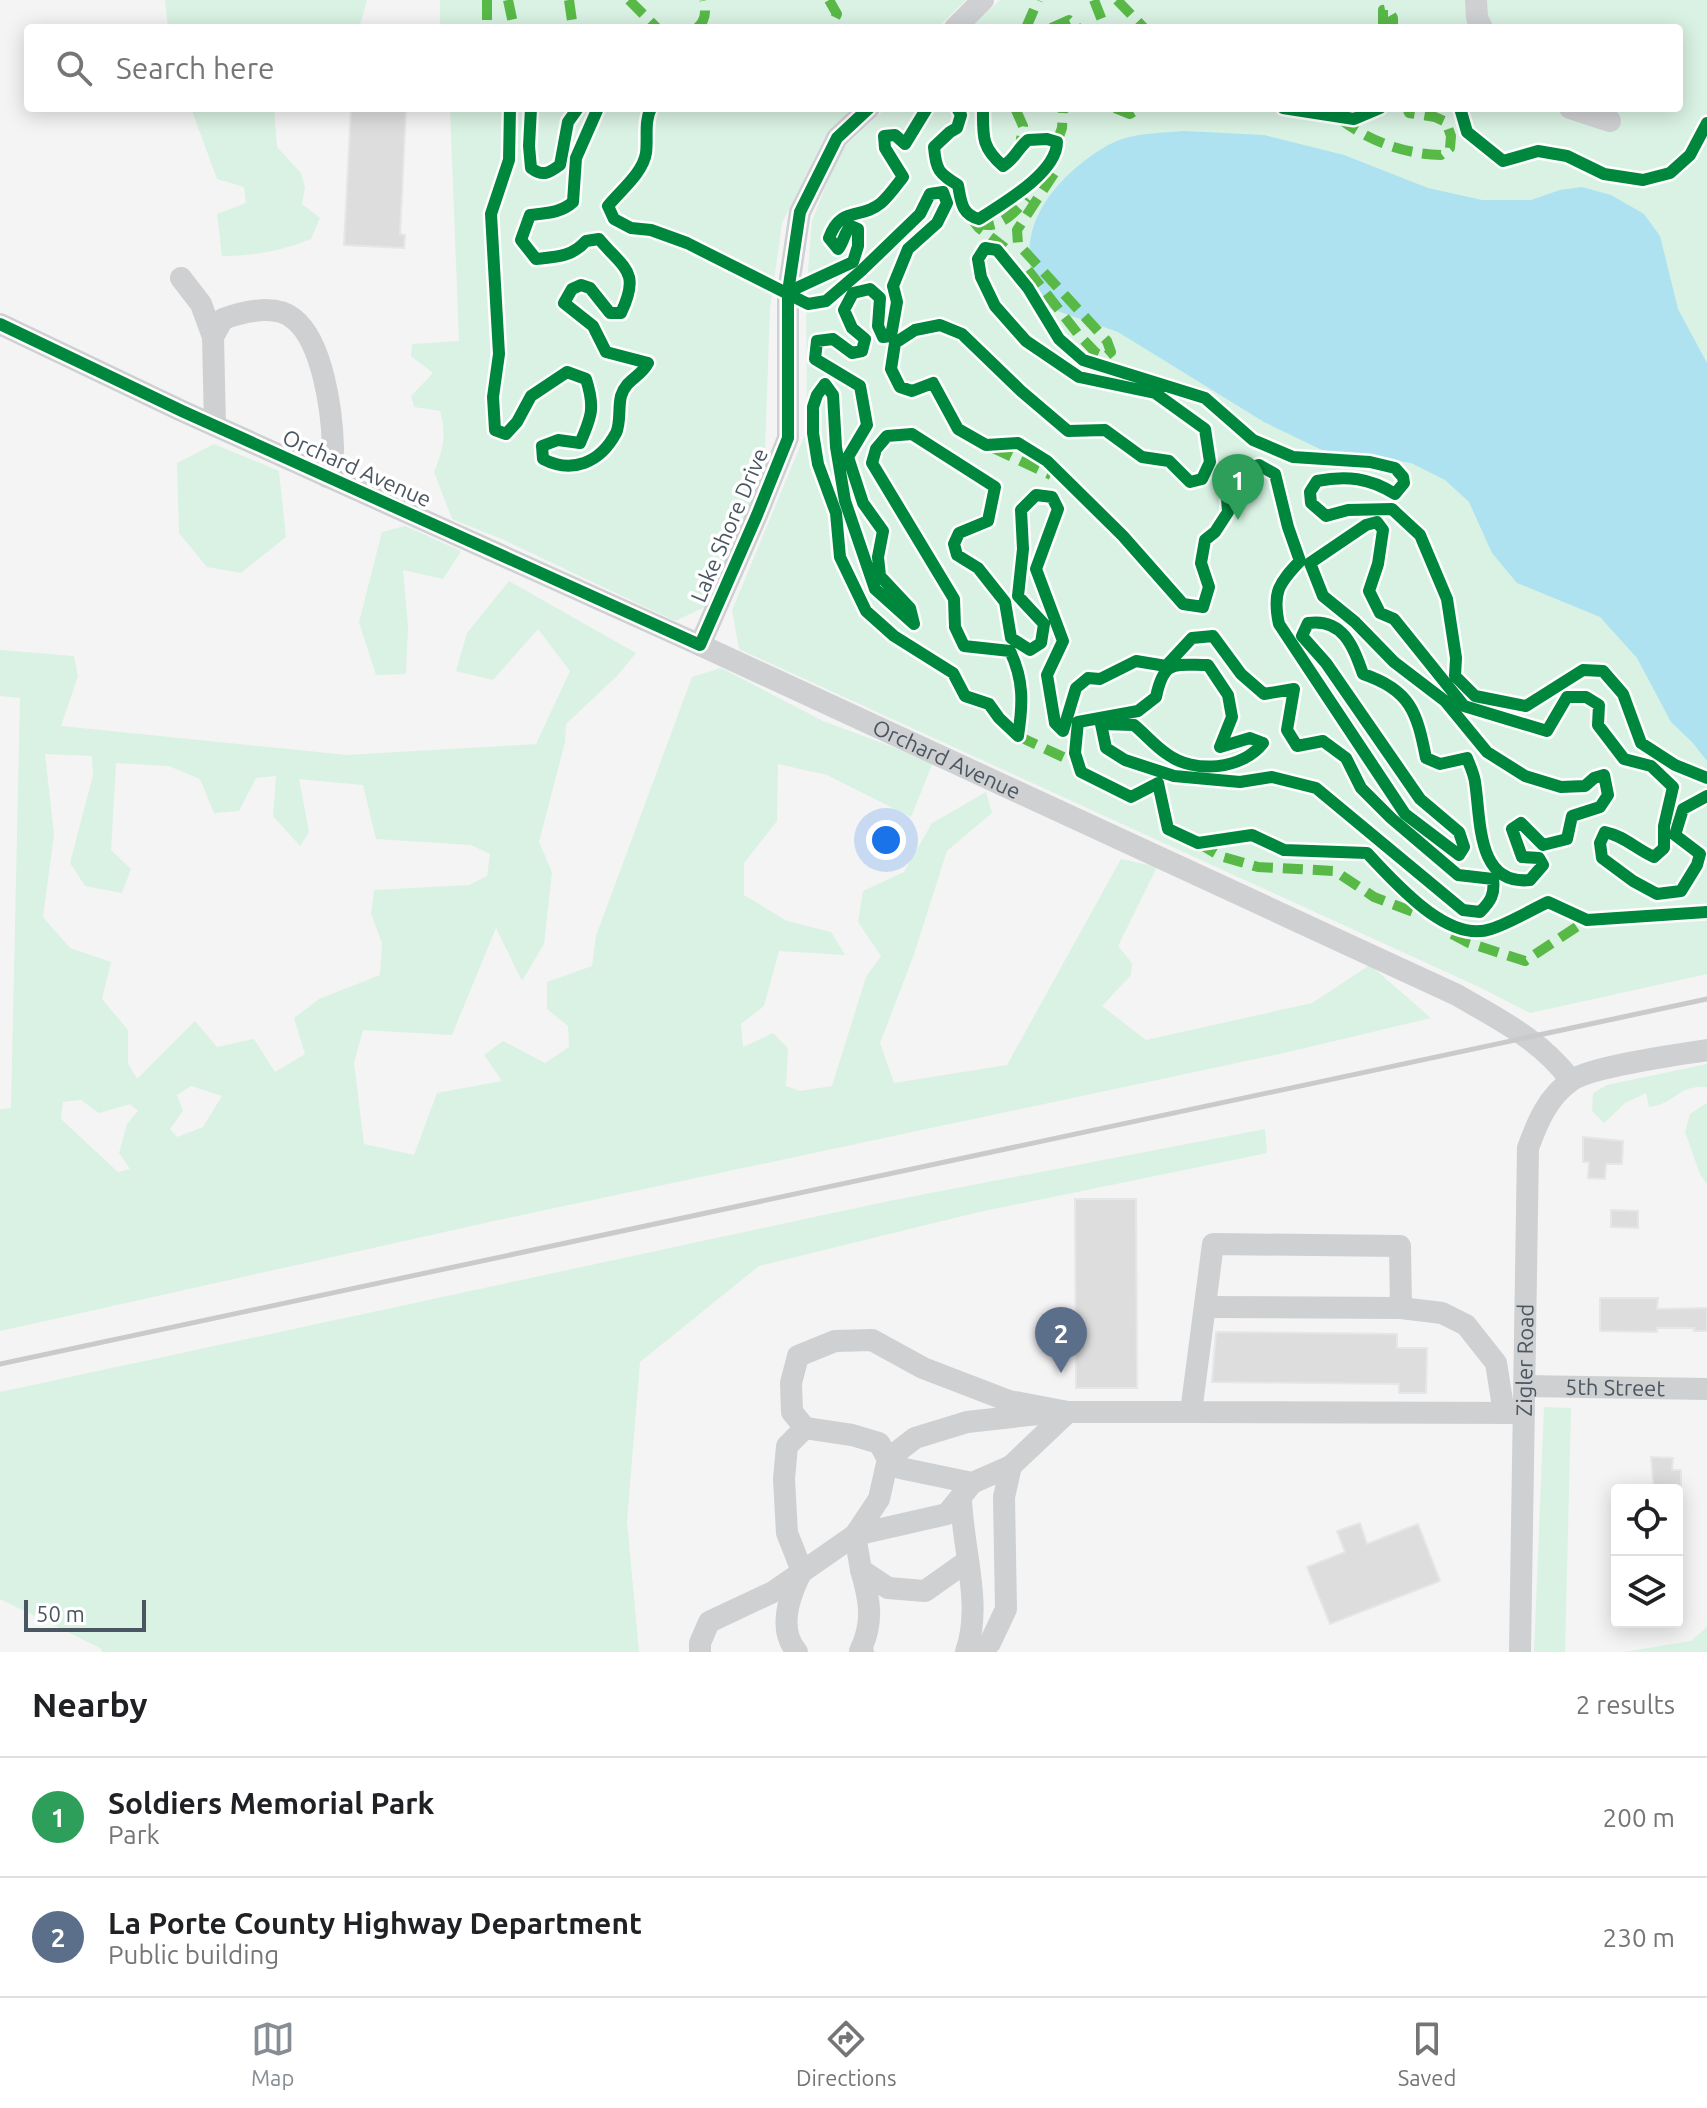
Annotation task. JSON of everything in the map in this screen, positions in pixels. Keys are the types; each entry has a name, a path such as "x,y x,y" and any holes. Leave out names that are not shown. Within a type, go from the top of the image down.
{"street":[{"path":"959,24 983,0"},
{"path":"1476,0 1480,24"},
{"name":"Lake Shore Drive","path":"700,645 788,438 788,292 800,212 837,138 865,112"},
{"path":"1582,112 1610,121"},
{"path":"181,278 201,304 213,337 215,426"},
{"path":"213,337 223,319 250,310 293,317 310,338 324,378 334,450 327,477"},
{"name":"Orchard Avenue","path":"0,324 215,426 700,645 1457,995 1530,1037 1552,1056 1571,1080"},
{"path":"1571,1080 1591,1073 1707,1050"},
{"name":"Zigler Road","path":"1520,1652 1514,1413 1525,1386 1528,1148 1544,1109 1571,1080"},
{"path":"1191,1412 1213,1244 1400,1246 1401,1308"},
{"path":"860,1652 868,1634 870,1599 855,1535 879,1499 888,1459 915,1438 967,1422 1068,1412 1514,1413 1496,1363 1466,1325 1442,1313 1401,1308 1205,1307"},
{"path":"966,1490 900,1468 888,1459 879,1443 852,1435 805,1428 792,1412 791,1383 798,1356 835,1341 872,1340 923,1368 1009,1401 1068,1412"},
{"name":"5th Street","path":"1525,1386 1707,1389"},
{"path":"700,1652 700,1643 709,1622 773,1592 855,1535 947,1514 966,1490 1011,1466 1068,1412"},
{"path":"797,1652 789,1642 786,1618 790,1595 802,1571 787,1533 784,1479 787,1446 805,1428"},
{"path":"972,1652 990,1643 1006,1609 1004,1497 1011,1466"},
{"path":"966,1490 966,1562 974,1606 972,1634 966,1652"},
{"path":"861,1570 888,1588 925,1591 966,1562"}],"green space":[{"path":"165,0 367,0 360,24 168,24"},
{"path":"440,0 966,0 941,24 440,24"},
{"path":"1000,0 1707,0 1707,974 1530,1013 739,649 732,610 807,430 806,295 812,221 839,152 882,112 1683,112 1683,24 974,24"},
{"path":"192,112 274,112 277,147 301,173 305,187 302,204 320,218 311,239 267,252 222,256 217,214 246,203 244,187 217,179"},
{"path":"450,112 850,112 824,138 782,223 770,309 765,450 739,540 705,607 675,621 504,540 452,519 434,472 443,442 440,411 414,407 411,396 433,373 411,356 412,344 459,341"},
{"path":"214,444 279,471 286,537 241,573 207,567 179,533 177,463"},
{"path":"405,526 461,551 443,579 403,570 408,626 406,674 376,675 359,622 382,532"},
{"path":"509,581 636,653 617,676 566,724 565,742 539,842 552,872 544,944 522,981 496,928 452,1035 363,1030 354,1063 364,1144 414,1155 437,1093 502,1081 484,1055 503,1041 545,1063 569,1047 568,1026 547,1009 547,982 592,966 596,936 692,677 721,668 823,721 933,762 911,817 827,775 778,764 777,821 744,863 744,895 787,921 831,932 845,955 779,951 764,1006 741,1024 743,1047 773,1033 788,1048 786,1086 800,1091 832,1086 866,977 881,956 858,922 863,891 904,872 932,823 986,792 992,813 947,851 913,957 880,1043 894,1083 1007,1065 1121,859 1157,867 1118,946 1132,963 1131,975 1102,1006 1146,1040 1312,1003 1370,965 1431,1018 1284,1053 494,1221 0,1331 0,1109 11,1108 20,698 0,696 0,650 74,656 78,676 61,726 347,755 536,744 570,671 538,629 493,680 456,671 467,633","holes":["45,754 92,756 93,775 70,863 85,886 122,893 131,869 111,850 116,763 169,766 200,779 214,813 239,811 256,778 276,776 273,816 300,846 309,832 299,779 363,785 376,839 471,845 490,854 487,876 469,885 374,890 371,914 382,943 380,975 319,999 294,1018 305,1054 275,1072 254,1039 217,1047 195,1021 137,1079 128,1063 128,1030 102,999 111,962 70,948 43,917 54,834","191,1086 222,1096 203,1127 177,1137 170,1129 183,1111 177,1095","81,1100 99,1113 130,1104 138,1111 127,1124 119,1153 130,1169 118,1172 61,1119 63,1102"]},
{"path":"1707,1064 1707,1087 1689,1089 1649,1107 1646,1093 1625,1103 1604,1123 1592,1111 1593,1093 1607,1085"},
{"path":"1707,1103 1707,1184 1700,1174 1685,1132 1690,1114"},
{"path":"1265,1129 1267,1153 979,1212 759,1266 640,1362 627,1521 639,1652 102,1652 100,1648 0,1599 0,1392 889,1201"},
{"path":"1544,1407 1571,1408 1565,1652 1534,1652"},
{"path":"1707,1627 1707,1652 1624,1652 1691,1641"}],"water":[{"path":"1183,131 1264,135 1344,155 1428,188 1482,200 1531,200 1560,190 1582,187 1611,195 1644,214 1660,236 1678,309 1707,363 1707,761 1671,722 1637,658 1600,617 1517,583 1492,553 1469,502 1445,480 1411,463 1322,450 1264,422 1118,332 1043,306 1035,287 1029,251 1036,219 1056,188 1088,158 1115,142 1136,136"}],"building":[{"path":"351,112 406,112 400,234 405,235 404,248 344,245"},
{"path":"1583,1137 1623,1141 1622,1164 1606,1164 1605,1179 1588,1178 1589,1162 1583,1162"},
{"path":"1075,1199 1136,1199 1137,1388 1076,1388"},
{"path":"1611,1210 1638,1211 1638,1228 1611,1227"},
{"path":"1600,1298 1658,1298 1657,1309 1707,1308 1707,1331 1657,1328 1657,1332 1600,1331"},
{"path":"1216,1332 1397,1334 1397,1348 1427,1348 1426,1393 1399,1393 1399,1384 1212,1382"},
{"path":"1651,1457 1673,1458 1672,1470 1681,1470 1681,1484 1653,1484"},
{"path":"1360,1523 1367,1544 1418,1524 1440,1581 1330,1624 1307,1567 1345,1552 1337,1531"}],"railway":[{"path":"0,1364 1707,999"}],"marked path":[{"path":"487,0 487,24"},
{"path":"508,0 513,24"},
{"path":"569,0 572,24"},
{"path":"629,0 653,24"},
{"path":"700,24 705,16 704,0"},
{"path":"829,0 837,14 832,24"},
{"path":"1028,24 1038,0"},
{"path":"1094,0 1103,24"},
{"path":"1117,0 1140,24"},
{"path":"1383,24 1383,10 1388,9 1393,24"},
{"path":"1060,24 1069,20 1074,24"},
{"path":"1017,112 1023,126 1020,146"},
{"path":"1057,142 1063,112"},
{"path":"1125,112 1133,112"},
{"path":"1340,119 1363,134 1400,149 1441,155 1450,148 1451,136 1446,122 1409,112"},
{"path":"1028,270 1096,353 1105,357 1111,352 1107,341 1018,244 1017,230 1055,172"},
{"path":"975,221 990,225 1004,220 1027,198"},
{"path":"969,216 1005,248"},
{"path":"993,448 1051,475"},
{"path":"1018,736 1078,764"},
{"path":"1198,843 1220,856 1258,867 1335,871 1374,897 1421,915"},
{"path":"1452,934 1469,943 1525,961 1587,920"}],"cycle path":[{"path":"510,112 509,160 491,214 499,354 493,397 495,430 506,434 517,422 531,396 567,372 586,379 591,411 580,443 558,440 542,446 543,459 564,465 584,463 602,452 618,429 624,390 648,363 606,352 593,326 564,303 572,289 581,285 590,288 610,313 621,313 630,288 627,272 599,239 586,241 563,255 536,259 521,240 530,215 558,210 573,202 576,158 596,112"},
{"path":"531,112 531,168 543,173 560,165 568,122 575,112"},
{"path":"650,112 644,160 636,175 608,206 614,219 631,228 651,230 687,243 808,304 826,301 920,214 930,194 943,192 947,203 937,223 908,249 893,286 897,302 891,336 883,337 878,326 880,298 870,289 853,293 844,310 852,328 865,339 862,351 852,353 833,339 817,341 815,359 860,386 867,425 848,457 863,503 883,531 878,557 880,576 910,608 914,624 875,589 845,501 836,447 833,395 825,384 813,407 813,433 818,464 836,513 840,557 866,611 894,636 953,673 965,696 989,704 1018,736 1021,692 1010,651 964,646 955,627 954,599 872,463 876,449 887,436 912,434 995,487 988,521 959,533 954,544 957,555 978,568 1005,602 1011,638 1030,650 1041,643 1044,624 1018,596 1023,549 1021,510 1036,495 1052,497 1058,509 1036,569 1063,641 1047,675 1055,723 1063,731 1076,688 1088,678 1100,679 1136,661 1166,666 1192,638 1213,636 1241,674 1264,694 1294,689 1287,730 1297,746 1323,741 1346,758 1361,788 1391,818 1458,875 1493,879 1493,893 1480,912 1463,910 1316,788 1272,777 1240,782 1174,776 1125,760 1106,748 1101,724 1134,725 1167,754 1190,765 1231,764 1254,752 1263,743 1250,738 1220,747 1232,717 1228,695 1208,665 1179,665 1167,670 1156,697 1138,711 1078,722 1075,753 1081,772 1131,797 1158,783 1168,829 1198,843 1252,835 1284,850 1367,853 1423,907 1440,919 1474,931 1491,929 1548,902 1587,920 1707,912"},
{"path":"0,324 182,411 700,645 788,438 788,292 800,212 837,138 865,112"},
{"path":"788,292 853,262 858,246 858,229 851,226 838,249 829,238 839,221 874,208 903,177 885,148 884,136 895,135 905,144 925,112"},
{"path":"959,112 957,128 934,147 936,161 943,174 958,185 965,210 979,219 1038,176 1055,154 1057,142 1028,140 1003,166 987,147 983,112"},
{"path":"1309,112 1354,119 1371,112"},
{"path":"1461,112 1467,132 1503,161 1538,151 1567,156 1604,174 1643,180 1670,173 1690,155 1707,123"},
{"path":"1707,778 1675,765 1641,743 1623,694 1603,671 1583,670 1526,706 1475,696 1455,676 1456,658 1447,599 1420,535 1392,509 1348,510 1326,516 1311,503 1310,492 1317,481 1328,479 1367,481 1395,494 1404,483 1395,468 1370,462 1293,457 1253,440 1205,398 1083,360 1059,339 1028,288 997,250 985,248 978,259 981,277 995,306 1026,341 1079,377 1155,393 1205,429 1210,462 1202,479 1190,482 1169,461 1142,457 1105,430 1068,431 962,334 940,325 915,330 895,343 891,369 900,387 912,391 933,383 958,429 986,445 1018,443 1047,461 1123,536 1183,604 1203,607 1209,587 1201,563 1205,540 1215,532 1228,512 1226,483 1259,465 1275,474 1300,561 1279,589 1276,604 1279,624 1405,814 1459,855 1464,847 1459,832 1420,799 1326,663 1302,636 1308,623 1330,625 1338,630 1350,644 1363,674 1379,680 1402,696 1415,716 1426,758 1440,764 1467,758 1474,779 1484,847 1499,872 1512,879 1530,880 1543,865 1539,858 1522,857 1512,829 1521,823 1543,845 1567,839 1572,816 1600,807 1608,795 1604,775 1594,778 1585,786 1561,787 1525,776 1487,752 1445,701 1394,662 1355,622 1323,596 1310,563 1366,525 1377,522 1383,530 1378,564 1369,591 1380,613 1394,619 1464,706 1547,731 1567,697 1586,697 1599,705 1598,725 1624,759 1651,766 1673,787 1664,826 1664,848 1654,857 1605,832 1600,843 1602,858 1657,894 1681,891 1700,854 1675,835 1683,809 1707,796"}],"place":[{"name":"Soldiers Memorial Park","path":"1238,520"},
{"name":"La Porte County Highway Department","path":"1061,1373"}]}
